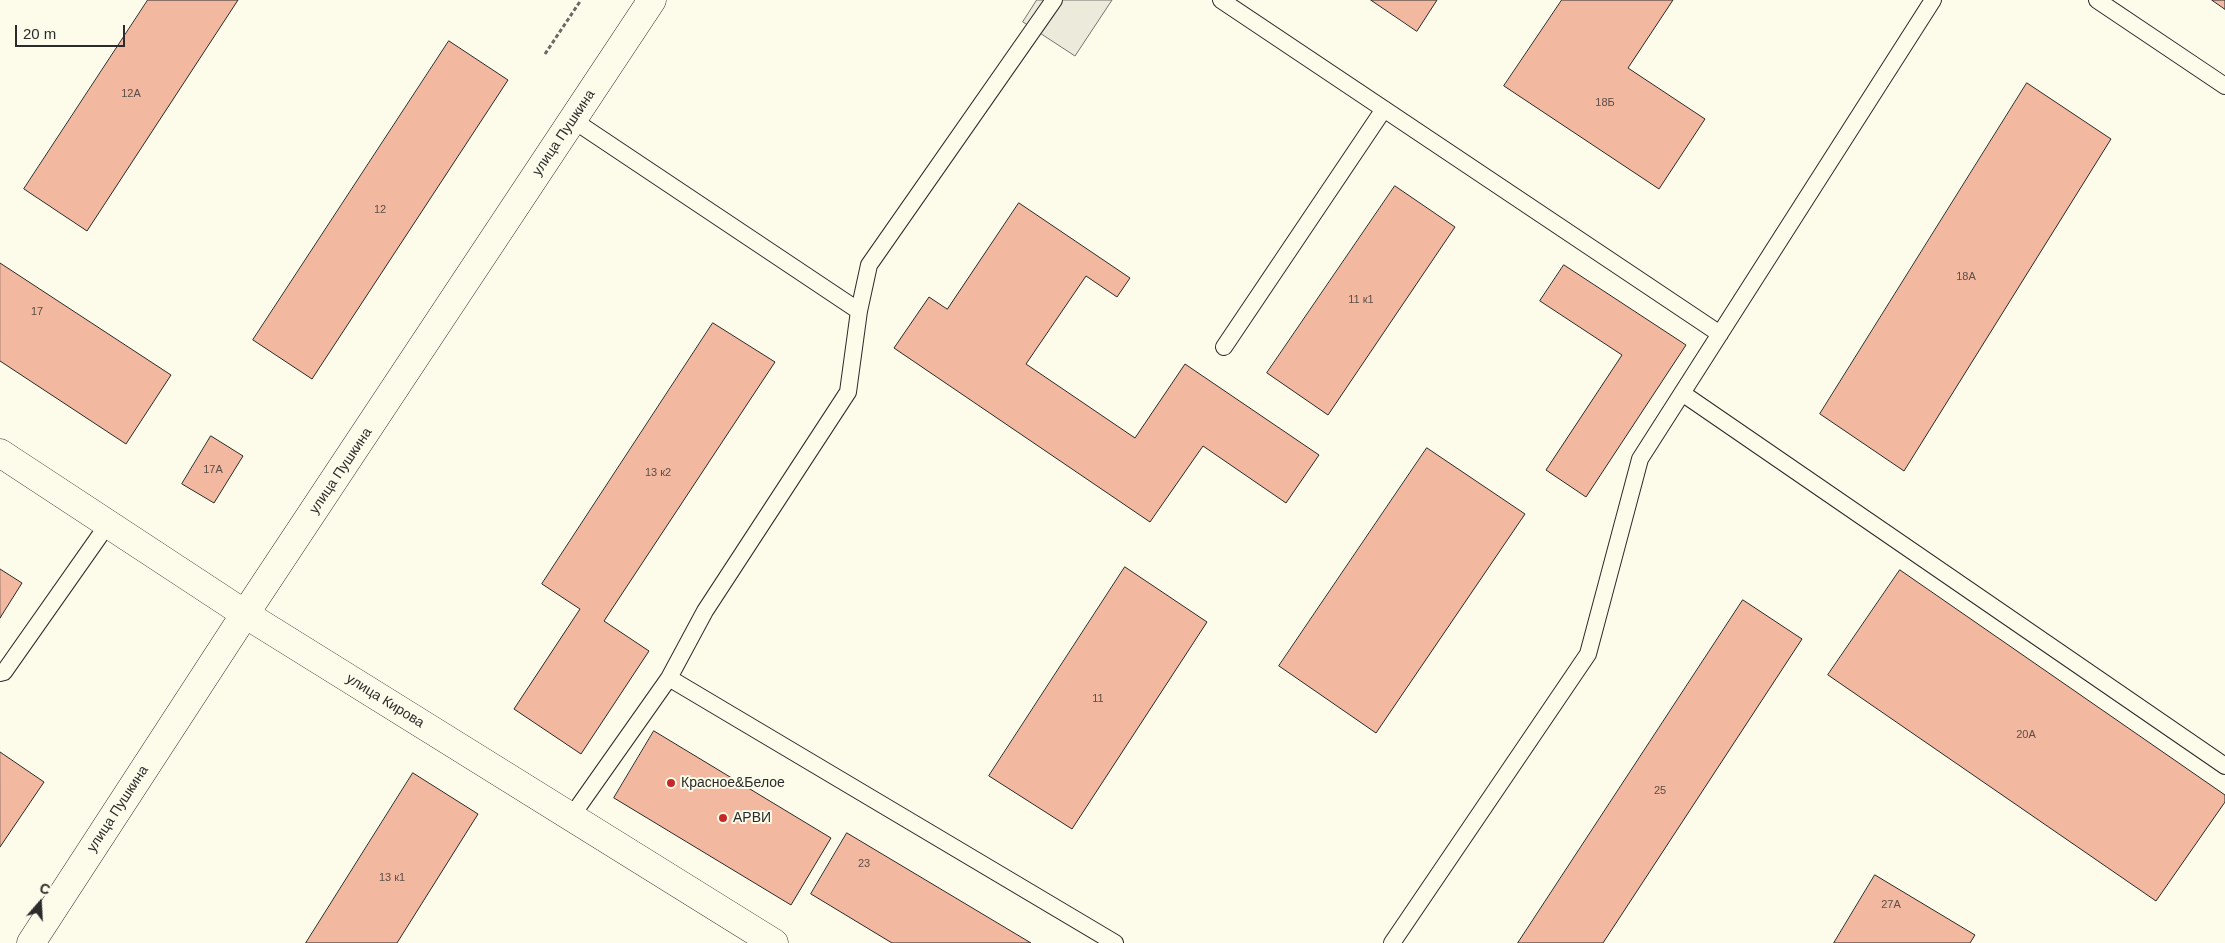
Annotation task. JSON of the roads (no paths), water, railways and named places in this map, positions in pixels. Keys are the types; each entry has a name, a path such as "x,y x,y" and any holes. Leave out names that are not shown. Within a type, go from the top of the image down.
{"street":[{"name":"улица Пушкина","path":"31,943 245,614 652,0"},
{"name":"улица Кирова","path":"0,453 245,614 774,943"}],"lane":[{"path":"571,817 669,678 705,611 848,392 858,311 869,264 1054,0"},
{"path":"1221,0 1720,334"},
{"path":"1392,943 1588,654 1640,459 1933,0"},
{"path":"2097,0 2225,86"},
{"path":"1224,347 1384,109"},
{"path":"573,120 858,311"},
{"path":"1682,393 2225,766"},
{"path":"0,673 4,672 108,524"},
{"path":"669,678 1115,943"}],"place":[{"name":"Красное&Белое","path":"671,783"},
{"name":"АРВИ","path":"723,818"}]}
